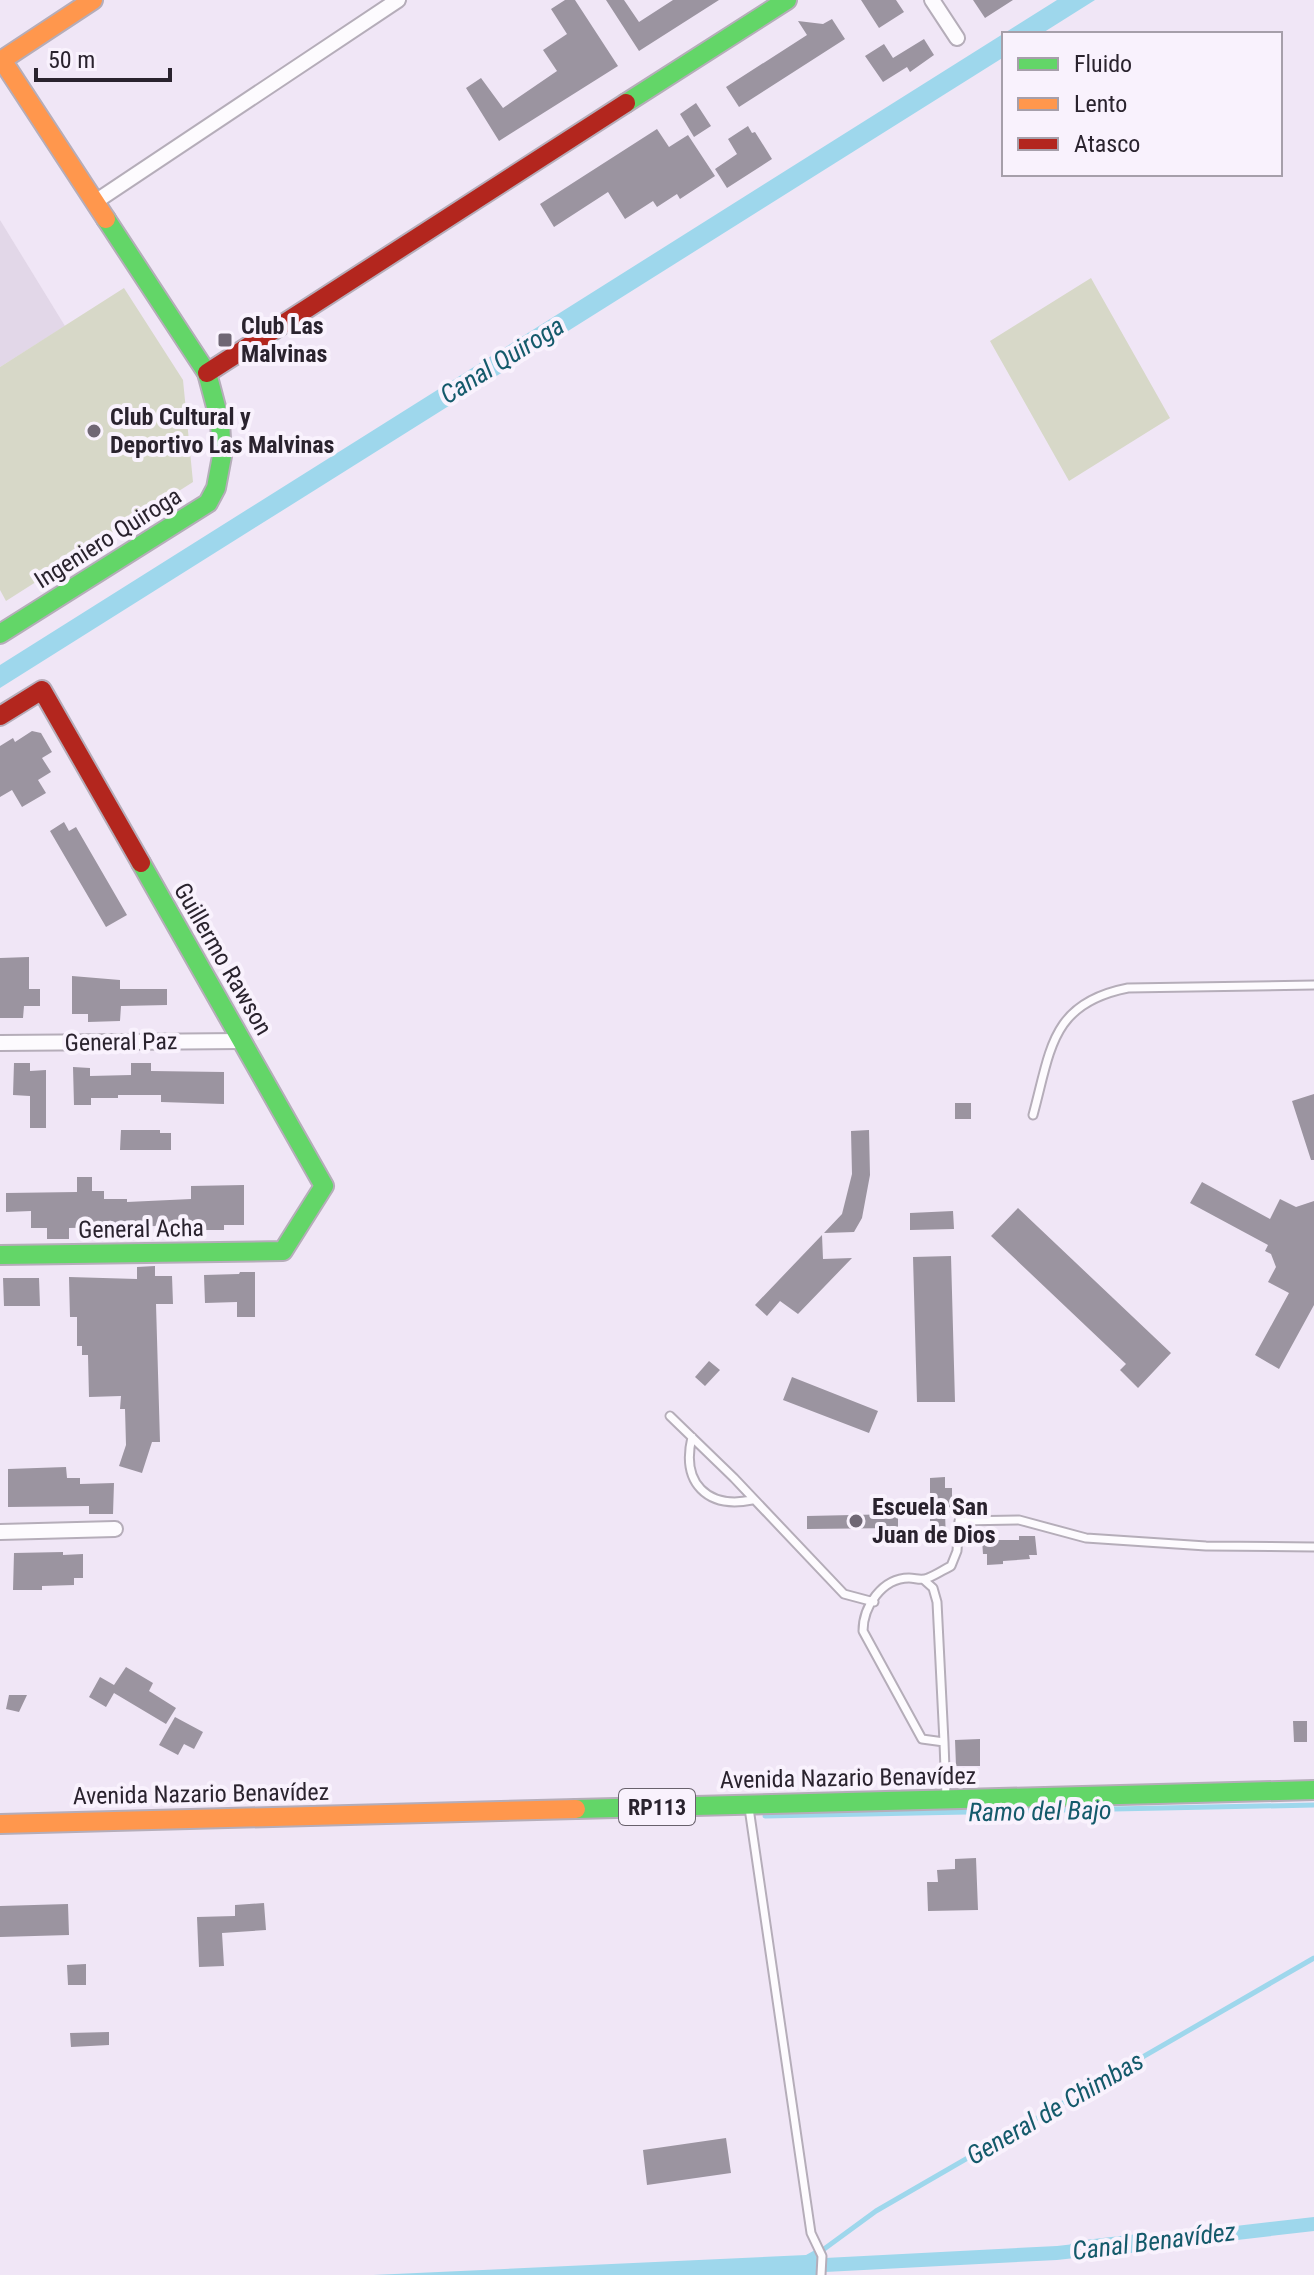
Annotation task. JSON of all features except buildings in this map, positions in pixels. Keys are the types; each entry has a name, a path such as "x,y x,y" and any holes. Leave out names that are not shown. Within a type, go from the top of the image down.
{"street":[{"name":"Ingeniero Quiroga","path":"0,634 210,501 221,472 219,413 207,373 2,60 93,0"},
{"path":"95,202 398,0"},
{"path":"207,373 787,0"},
{"path":"932,0 957,38"},
{"name":"Guillermo Rawson","path":"0,716 42,690 324,1186 283,1251"},
{"name":"General Paz","path":"0,1043 242,1041"},
{"name":"General Acha","path":"0,1255 283,1251"},
{"path":"0,1532 115,1529"},
{"name":"Avenida Nazario Benavídez","path":"0,1824 1314,1790"}],"lane":[{"path":"1033,1115 1054,1038 1082,1004 1103,993 1128,988 1314,985"},
{"path":"670,1416 844,1594 874,1602"},
{"path":"692,1437 688,1455 691,1473 701,1489 716,1500 734,1503 752,1500"},
{"path":"924,1580 951,1566 957,1551 959,1521 1019,1520 1086,1538 1206,1546 1314,1547"},
{"path":"944,1742 922,1739 863,1631 863,1619 881,1588 895,1580 924,1580 933,1588 937,1602 944,1742 946,1799"},
{"path":"749,1804 811,2233 822,2256 821,2275"}],"shaded area":[{"path":"0,220 65,326 0,367"}],"green space":[{"path":"1091,278 1170,418 1069,481 990,341"},
{"name":"Club Cultural y Deportivo Las Malvinas","path":"124,288 183,380 193,482 6,601 0,590 0,367"}],"water":[{"path":"1057,0 1095,0 1044,32 1006,32"},
{"name":"Canal Quiroga","path":"1002,35 1002,58 0,688 0,665"},
{"path":"1314,2217 1314,2231 1116,2254 1115,2240"},
{"path":"1101,2241 1102,2255 825,2272 825,2258"},
{"path":"815,2250 819,2256 818,2275 373,2275 806,2255"}],"waterway":[{"name":"Ramo del Bajo","path":"765,1816 1314,1805"},
{"name":"General de Chimbas","path":"820,2252 876,2211 1314,1958"},
{"name":"Canal Benavídez","path":"1077,2250 1139,2243"}],"traffic: fast":[{"path":"626,103 787,0"},
{"path":"0,634 208,503 216,488 222,456 220,422 207,373 106,219"},
{"path":"0,1255 283,1251 324,1186 141,863"},
{"path":"576,1809 1314,1790"}],"traffic: slow":[{"path":"93,0 2,60 106,219"},
{"path":"0,1824 576,1809"}],"traffic: jam":[{"path":"207,373 626,103"},
{"path":"0,716 42,690 141,863"}],"place":[{"name":"Club Las Malvinas","path":"225,340"},
{"name":"Club Cultural y Deportivo Las Malvinas","path":"94,431"},
{"name":"Escuela San Juan de Dios","path":"856,1521"}]}
